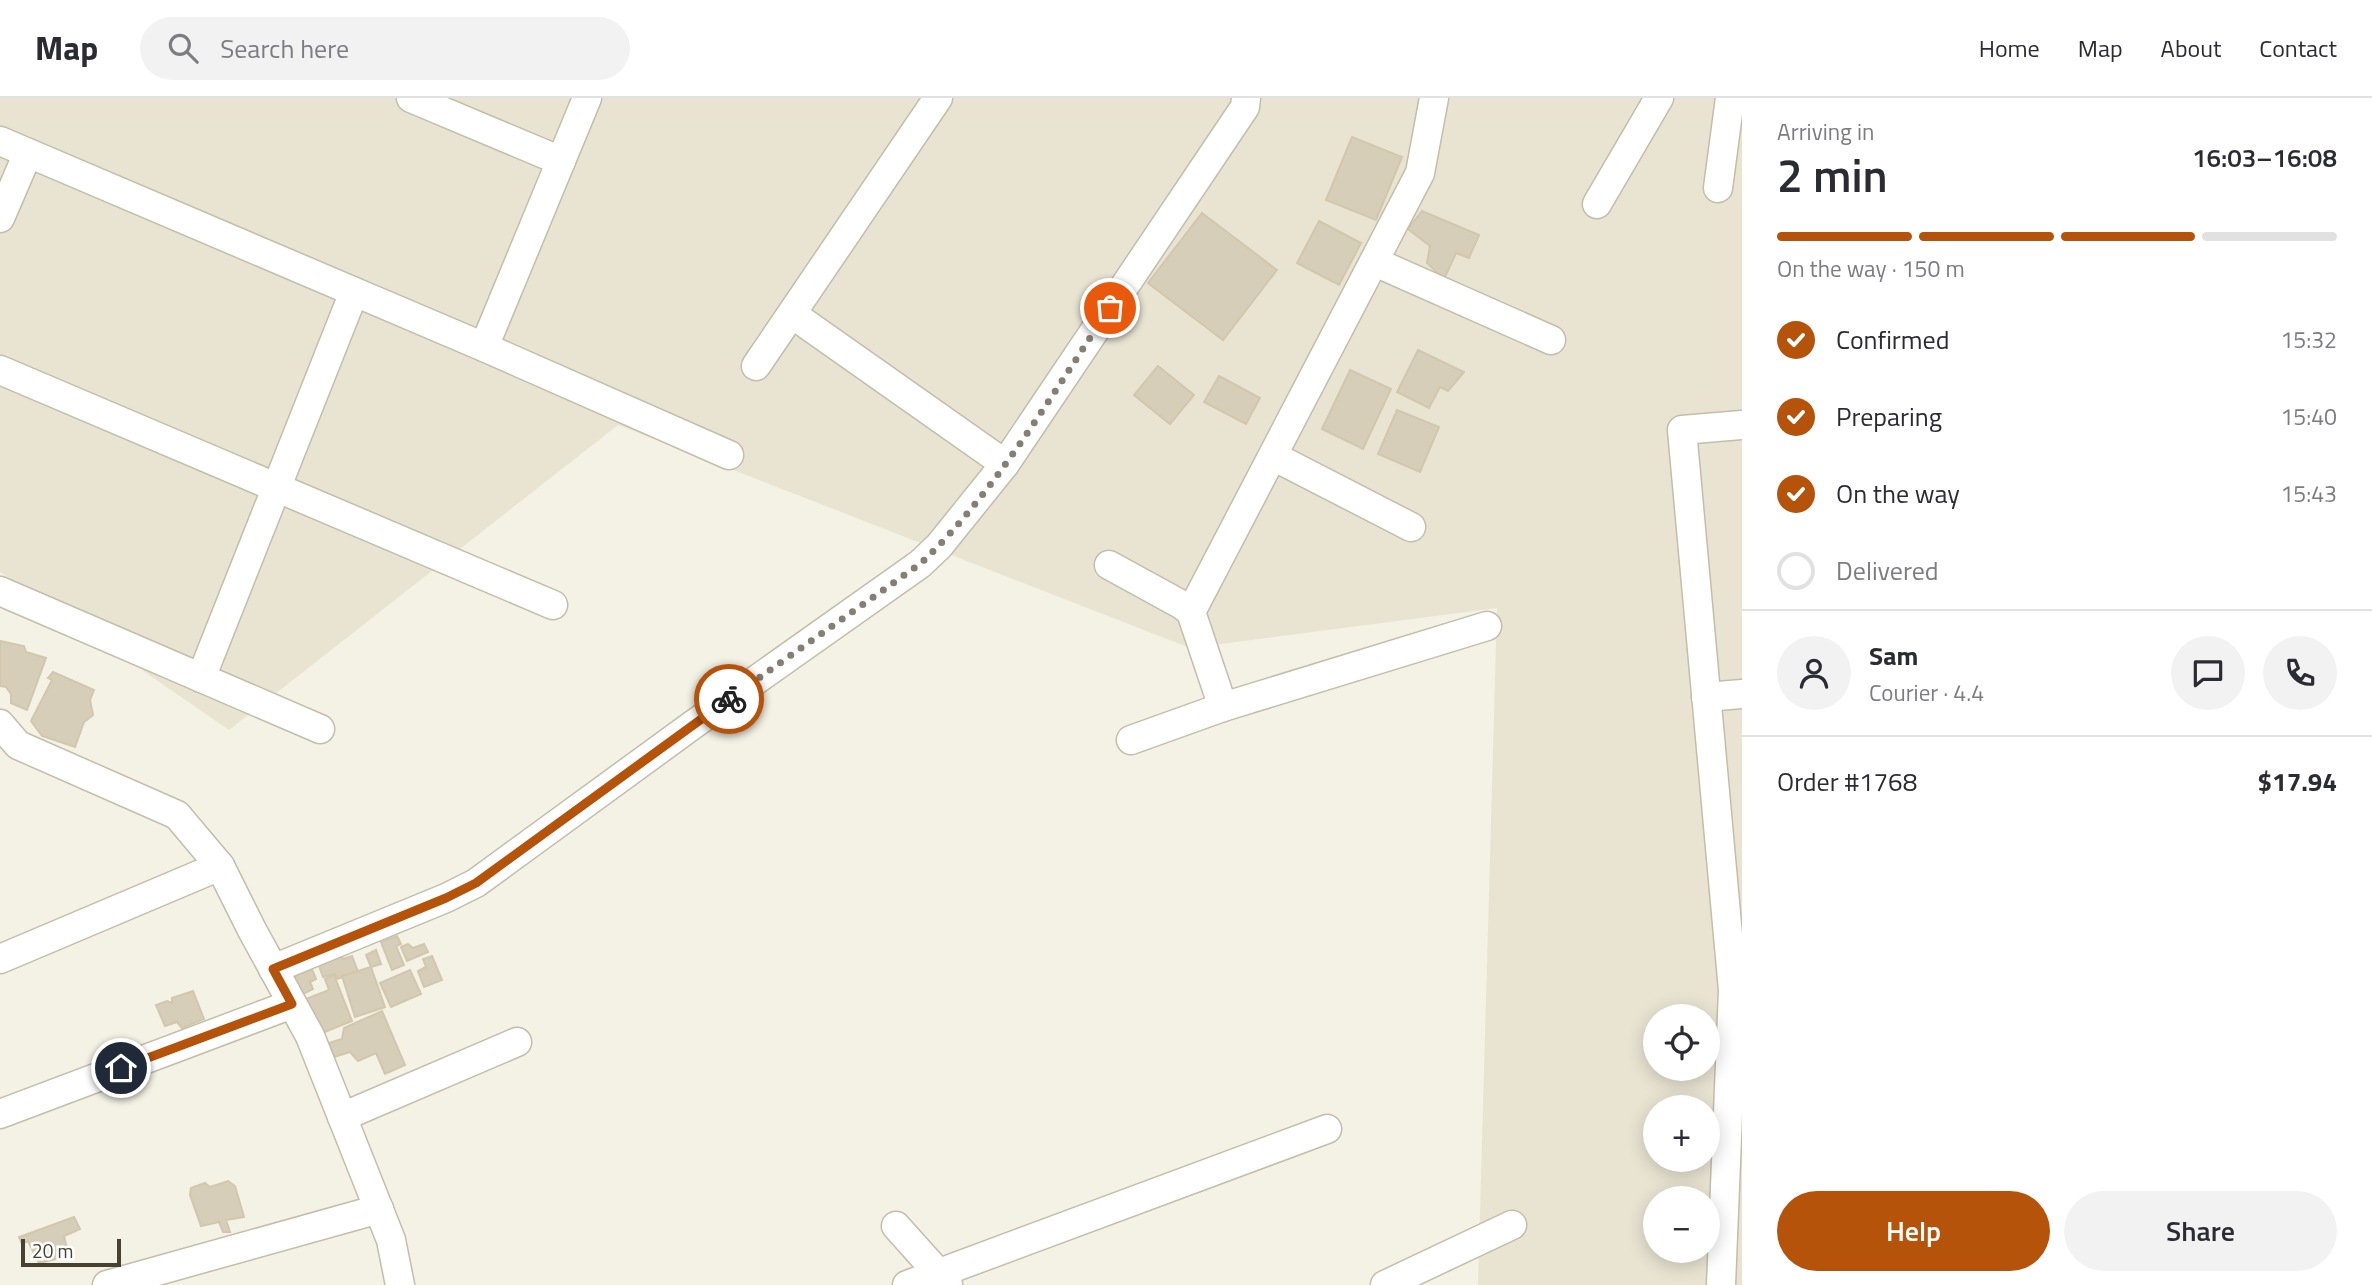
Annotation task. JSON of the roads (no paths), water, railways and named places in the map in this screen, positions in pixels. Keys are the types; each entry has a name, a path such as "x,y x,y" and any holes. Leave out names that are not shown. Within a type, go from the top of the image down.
{"street":[{"path":"411,98 561,161"},
{"path":"484,347 587,98"},
{"path":"756,366 939,98"},
{"path":"273,969 446,898 476,883 920,564 939,546 1005,464 1245,107 1245,98"},
{"path":"1191,612 1420,173 1434,98"},
{"path":"1597,204 1658,98"},
{"path":"1718,188 1730,98"},
{"path":"0,141 484,347 729,455"},
{"path":"0,218 28,153"},
{"path":"1375,262 1551,341"},
{"path":"201,678 355,292"},
{"path":"792,314 1005,464"},
{"path":"0,370 553,605"},
{"path":"1721,1285 1733,990 1682,430 1742,425"},
{"path":"1273,456 1411,527"},
{"path":"1109,565 1191,612 1223,707"},
{"path":"0,591 320,729"},
{"path":"1131,740 1223,707 1487,626"},
{"path":"1706,697 1742,694"},
{"path":"6,742 177,816 220,866 310,1036 391,1240 400,1285"},
{"path":"0,959 220,866"},
{"path":"0,1114 292,1004"},
{"path":"342,1117 517,1041"},
{"path":"907,1285 944,1279 1327,1129"},
{"path":"107,1285 379,1209"},
{"path":"1385,1285 1512,1225"},
{"path":"896,1226 944,1279"}]}
